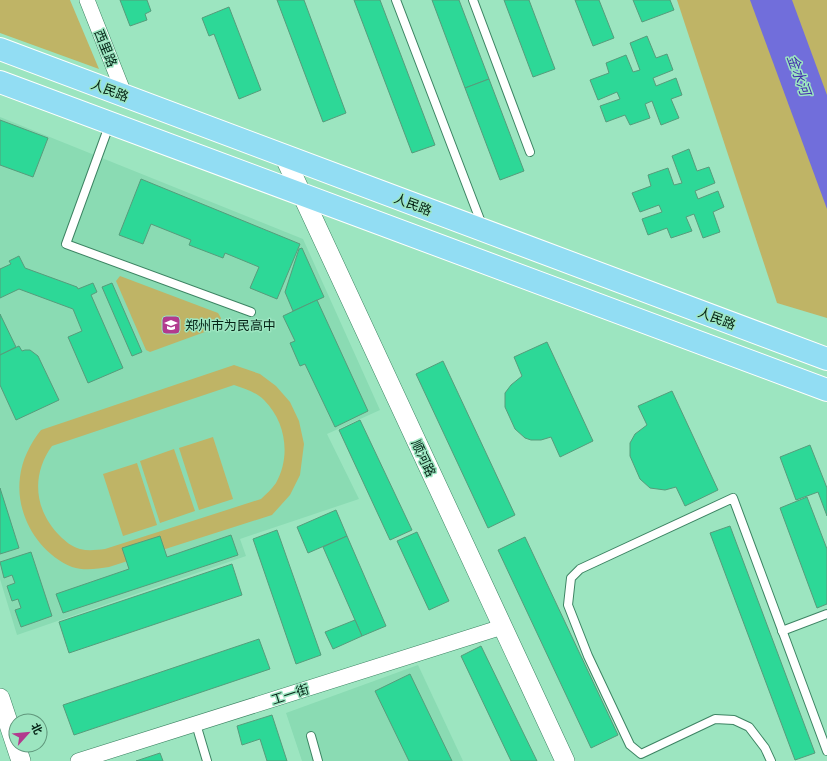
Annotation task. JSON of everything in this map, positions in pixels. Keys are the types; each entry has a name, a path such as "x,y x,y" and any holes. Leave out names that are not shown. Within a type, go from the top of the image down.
{"main road":[{"name":"人民路","path":"0,49 827,359"},
{"path":"0,82 827,390"}],"street":[{"name":"西里路","path":"87,0 125,96"},
{"name":"顺河路","path":"284,156 565,761"},
{"name":"工一街","path":"78,761 502,627"},
{"path":"0,698 21,761"}],"lane":[{"path":"396,0 484,231"},
{"path":"473,0 530,152"},
{"path":"110,123 66,244 251,312"},
{"path":"771,761 765,748 749,727 734,720 715,719 641,754 630,745 588,656 568,605 571,578 580,569 733,498 827,751"},
{"path":"782,631 827,614"},
{"path":"196,724 207,761"},
{"path":"310,736 318,761"}],"shaded area":[{"path":"0,0 70,0 99,69 0,33"},
{"path":"677,0 827,0 827,318 777,303"},
{"name":"郑州市为民高中","path":"0,117 303,239 380,410 327,434 359,499 240,539 246,556 17,635 0,579"},
{"path":"120,276 218,313 221,318 220,323 213,329 150,352 146,350 116,281"},
{"path":"234,365 260,374 276,386 290,402 299,421 304,444 300,475 290,495 272,515 109,567 86,569 72,567 60,561 49,552 31,531 25,518 19,491 21,471 27,452 41,430","holes":["234,385 254,393 264,400 277,418 284,440 285,451 281,473 276,483 261,499 105,549 83,550 77,548 64,540 51,526 41,504 38,492 38,480 45,457 52,446"]},
{"path":"213,437 233,499 199,510 179,448"},
{"path":"174,449 195,511 160,523 140,461"},
{"path":"137,463 157,525 123,536 103,474"},
{"path":"418,665 463,761 302,761 286,713"}],"water":[{"name":"金水河","path":"750,0 792,0 827,95 827,209"}],"building":[{"path":"120,0 147,0 151,11 145,14 147,20 130,26"},
{"path":"277,0 304,0 346,113 323,122"},
{"path":"354,0 380,0 435,145 412,153"},
{"path":"432,0 459,0 489,79 465,88"},
{"path":"504,0 529,0 555,69 533,77"},
{"path":"575,0 599,0 614,38 593,46"},
{"path":"633,0 670,0 674,10 642,22"},
{"path":"229,7 261,90 239,99 214,34 209,36 202,18"},
{"path":"647,36 656,58 667,54 673,70 653,78 656,86 676,78 682,95 671,99 679,118 661,125 652,101 645,104 650,118 630,125 625,115 606,122 600,106 620,99 617,92 598,100 590,80 609,73 606,63 626,55 633,72 640,70 630,43"},
{"path":"489,79 524,171 500,180 465,88"},
{"path":"0,120 48,138 33,177 0,165"},
{"path":"689,149 697,171 709,167 715,183 695,191 698,199 718,191 724,207 713,212 720,232 703,238 694,214 686,217 692,231 671,238 667,228 648,235 642,219 662,212 659,205 640,212 632,193 651,186 648,175 668,168 674,185 682,183 672,156"},
{"path":"141,179 300,244 277,299 250,288 259,267 225,253 223,258 189,245 191,240 151,224 143,244 119,235"},
{"path":"302,248 324,297 293,311 285,292 299,249"},
{"path":"19,256 25,268 77,287 78,289 93,283 97,292 91,295 123,368 88,383 68,337 82,331 73,309 19,289 0,298 0,269 11,264 9,261"},
{"path":"112,283 142,352 132,356 102,287"},
{"path":"317,300 368,411 335,427 305,364 300,366 290,343 295,341 283,316"},
{"path":"0,314 16,347 0,355"},
{"path":"547,342 593,441 560,457 551,437 541,440 531,440 525,438 515,429 505,407 505,393 511,385 522,376 514,357"},
{"path":"19,346 22,351 30,350 38,356 59,400 16,420 0,385 0,355"},
{"path":"443,361 515,515 488,528 416,374"},
{"path":"672,391 718,490 685,506 676,487 665,490 650,488 640,479 630,456 630,443 635,434 647,425 638,406"},
{"path":"360,420 412,530 390,540 339,430"},
{"path":"810,445 827,488 827,516 818,492 796,500 780,457"},
{"path":"0,488 19,548 0,554"},
{"path":"807,497 827,549 827,604 817,608 780,508"},
{"path":"336,510 347,536 308,553 297,527"},
{"path":"730,526 815,753 795,760 710,533"},
{"path":"277,530 321,655 296,664 253,539"},
{"path":"417,532 449,601 429,610 397,541"},
{"path":"231,535 238,555 63,613 56,594 129,569 122,548 160,536 167,557"},
{"path":"347,536 386,626 362,636 323,547"},
{"path":"525,537 618,735 591,748 498,550"},
{"path":"31,552 52,616 21,627 15,610 21,608 18,599 12,601 7,586 15,583 12,575 4,578 0,562"},
{"path":"232,564 242,595 69,653 59,622"},
{"path":"355,620 362,636 333,649 325,632"},
{"path":"259,639 270,669 74,735 63,705"},
{"path":"481,646 537,761 511,761 461,656"},
{"path":"410,674 452,761 409,761 375,691"},
{"path":"272,715 287,761 267,761 260,739 242,745 237,726"},
{"path":"160,753 163,761 136,761"}],"place":[{"name":"郑州市为民高中","path":"171,325"}]}
